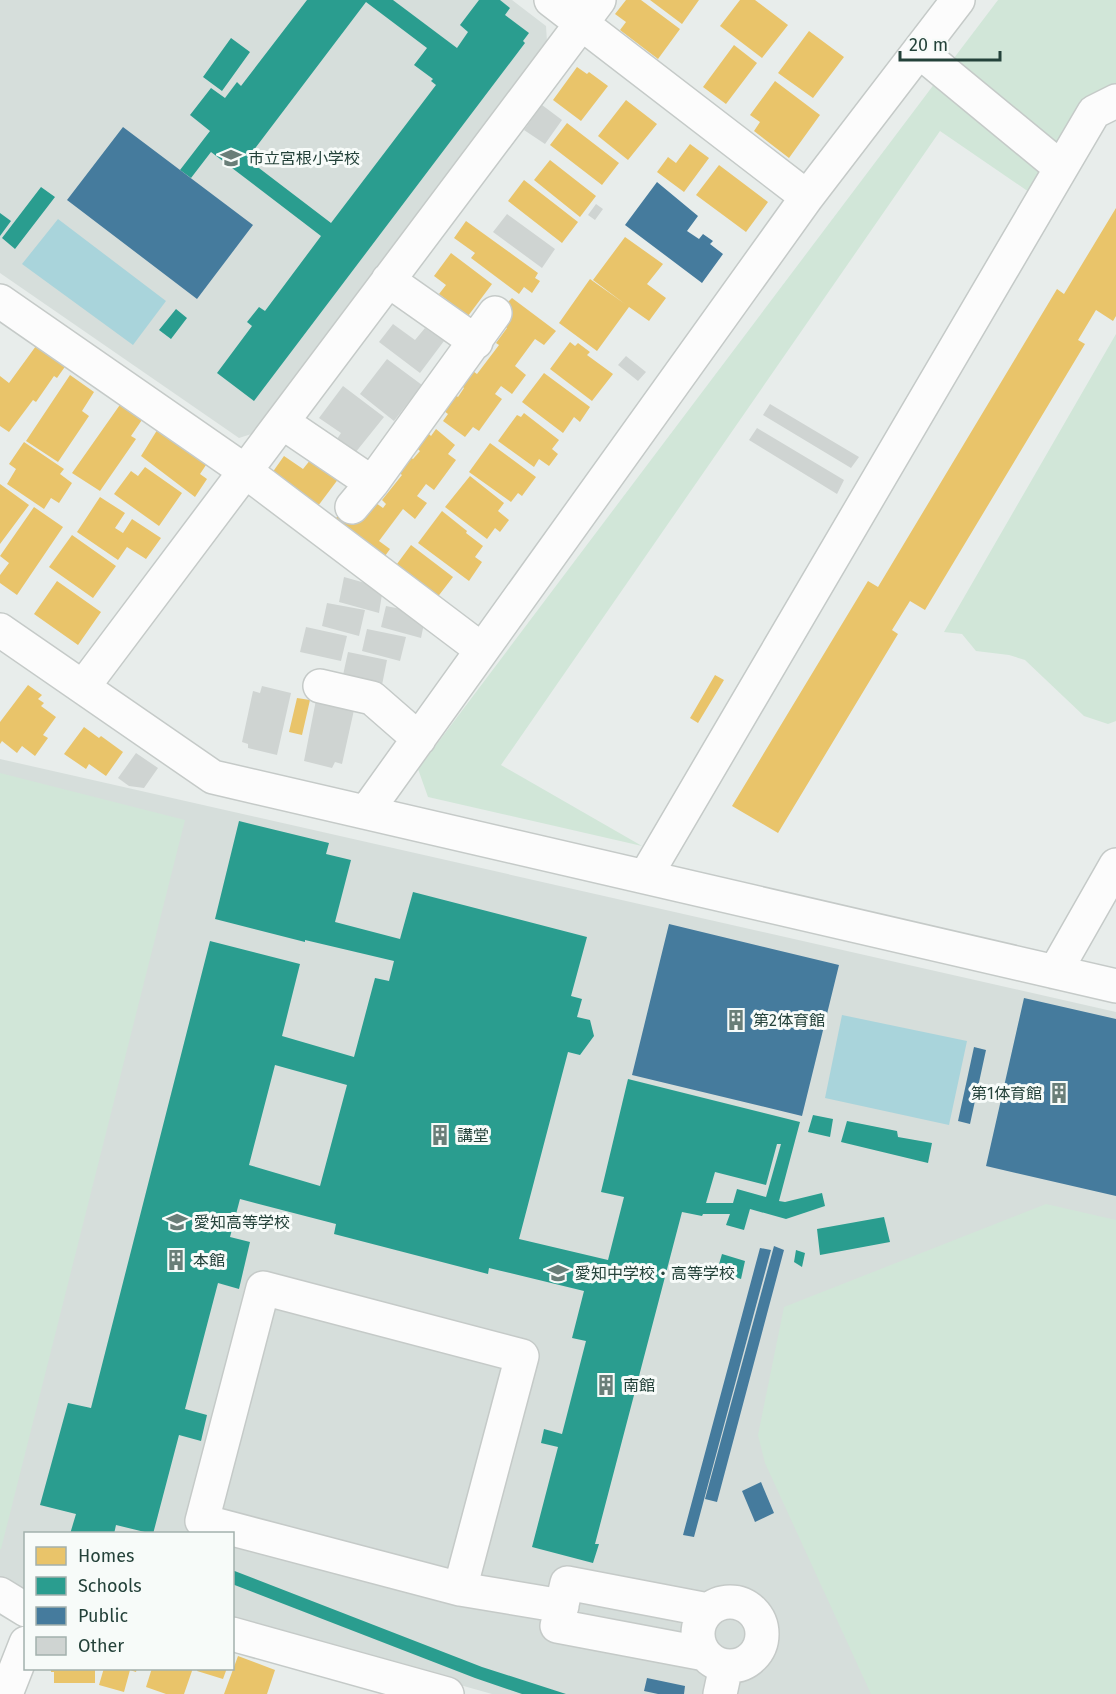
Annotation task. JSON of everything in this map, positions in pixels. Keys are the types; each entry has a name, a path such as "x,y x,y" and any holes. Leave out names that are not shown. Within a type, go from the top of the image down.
{"street":[{"path":"551,0 591,12 807,197"},
{"path":"366,812 807,197 958,0"},
{"path":"83,687 591,12"},
{"path":"918,51 1061,168"},
{"path":"645,877 1094,112 1116,101"},
{"path":"388,280 476,342"},
{"path":"0,301 245,471 482,650"},
{"path":"282,422 362,495 495,313"},
{"path":"0,630 213,777 1116,986"},
{"path":"320,686 372,698 419,739"},
{"path":"1055,972 1116,865"},
{"path":"460,1589 522,1356 263,1288 202,1521 460,1589 562,1606"},
{"path":"708,1610 567,1583 557,1626 717,1671 751,1659 760,1648 763,1635 760,1621 752,1610 742,1604 730,1601 719,1604 708,1610 701,1619 698,1630 699,1643 717,1671"},
{"path":"0,1594 24,1609"},
{"path":"234,1635 447,1694"},
{"path":"6,1694 24,1648"}],"shaded area":[{"name":"市立宮根小学校","path":"0,0 512,0 546,26 547,42 261,431 239,438 0,273"},
{"name":"愛知中学校・高等学校","path":"0,759 1116,1012 1116,1694 492,1694 234,1621 234,1532 24,1532 24,1595 0,1588"}],"green space":[{"path":"998,0 1116,0 1116,86 1080,104 1055,145 951,62"},
{"path":"935,83 1041,171 1029,192 940,131 501,765 642,846 428,797 418,769"},
{"path":"1116,334 1116,721 1108,724 1084,716 1025,660 1009,655 976,651 962,634 944,632"},
{"path":"0,773 185,820 1,1549 0,1549"},
{"path":"1046,1204 1116,1220 1116,1694 871,1694 765,1463 758,1435 784,1307"}],"water":[{"path":"58,219 166,301 133,345 22,264"},
{"path":"842,1015 967,1041 949,1125 825,1098"}],"building: Homes":[{"path":"626,0 641,0 680,29 658,59 620,30 626,22 615,14"},
{"path":"650,0 699,0 682,24"},
{"path":"740,0 755,0 788,25 762,58 720,26"},
{"path":"809,31 844,57 813,98 778,73"},
{"path":"734,45 757,63 726,104 703,87"},
{"path":"577,67 587,74 589,72 608,86 581,121 553,100"},
{"path":"775,81 820,115 789,158 754,131 760,122 750,115"},
{"path":"626,100 657,124 628,160 598,136"},
{"path":"567,123 619,163 602,185 550,145"},
{"path":"690,144 709,158 684,192 657,172 668,157 676,163"},
{"path":"550,160 596,196 580,217 534,180"},
{"path":"719,165 768,202 746,232 696,195"},
{"path":"524,180 578,222 562,243 508,201"},
{"path":"1116,208 1116,316 1113,321 1096,310 1078,340 1085,344 925,610 910,601 892,630 898,634 778,833 732,806 868,581 878,587 1057,289 1064,294"},
{"path":"466,221 538,273 535,278 540,281 532,293 524,287 519,294 471,258 475,253 454,238"},
{"path":"625,237 663,264 647,284 666,298 649,321 629,307 597,351 559,323 590,279 625,304 593,280"},
{"path":"451,253 492,284 468,316 439,294 446,285 434,276"},
{"path":"503,298 508,302 512,298 556,331 544,345 535,339 515,366 526,375 512,394 501,386 495,394 502,399 479,431 473,427 465,437 443,421 448,414 440,408 452,392 458,397 464,388 459,384 470,369 477,374 499,345 496,343 507,328 500,323 496,308"},
{"path":"44,335 69,361 57,378 54,376 36,402 33,400 9,432 0,426 0,376 9,383"},
{"path":"570,342 575,346 578,343 590,352 587,355 613,374 592,401 550,369"},
{"path":"544,373 590,407 580,422 574,417 563,433 522,402"},
{"path":"70,375 94,392 82,411 89,416 58,462 26,441"},
{"path":"124,399 146,414 131,436 136,439 100,491 72,473"},
{"path":"524,413 559,440 552,449 558,454 549,466 539,459 534,467 498,441 517,415 521,417"},
{"path":"164,419 210,459 200,474 207,479 195,497 141,456"},
{"path":"436,429 455,445 448,454 456,460 434,490 426,484 417,496 427,503 415,519 403,509 379,541 390,549 380,563 334,521 342,510 360,510 367,515 376,503 383,508 386,504 382,500 402,475 394,469 406,454 413,459 420,451 414,446 426,431 431,436"},
{"path":"24,442 64,469 60,474 72,483 59,503 51,498 44,509 7,484 16,469 9,464"},
{"path":"490,443 536,477 522,496 518,493 511,502 469,472"},
{"path":"284,456 303,469 311,459 342,474 312,514 272,473"},
{"path":"145,467 182,493 159,526 114,494 131,471 138,476"},
{"path":"470,476 504,503 498,511 509,520 500,532 495,528 487,539 445,507"},
{"path":"0,484 29,505 0,544"},
{"path":"100,497 125,513 115,528 123,533 132,519 161,538 146,559 127,547 118,560 77,532"},
{"path":"34,507 63,527 17,595 0,583 0,575 9,563 0,556"},
{"path":"442,511 483,546 475,557 482,562 469,581 418,543"},
{"path":"72,535 116,566 93,598 49,567"},
{"path":"411,545 453,577 433,603 391,572"},
{"path":"57,581 101,612 78,645 34,614"},
{"path":"715,675 724,680 698,723 690,718"},
{"path":"28,685 42,695 38,699 44,703 41,706 56,717 43,735 48,738 35,756 22,746 17,753 2,741 0,744 0,722"},
{"path":"297,698 310,700 302,735 289,732"},
{"path":"84,727 123,752 106,776 89,764 86,769 64,754"},
{"path":"238,1656 275,1670 267,1694 224,1694"},
{"path":"51,1670 95,1670 95,1683 54,1683 54,1672"},
{"path":"103,1670 130,1670 124,1692 99,1685"},
{"path":"151,1670 192,1670 184,1694 166,1694 146,1687"},
{"path":"197,1670 226,1670 223,1679"}],"building: Schools":[{"path":"307,0 393,0 457,48 468,32 460,25 479,0 500,0 510,8 505,15 529,33 523,41 525,43 254,401 217,373 252,326 247,322 259,307 265,311 321,236 211,152 191,178 180,170 210,131 190,115 211,88 225,98 237,82 241,86","holes":["366,2 427,48 414,65 433,79 431,81 436,85 331,223 247,159"]},
{"path":"231,38 250,52 222,91 203,77"},
{"path":"41,187 55,197 15,249 2,238"},
{"path":"0,213 11,221 0,236"},
{"path":"176,309 187,318 171,339 159,330"},
{"path":"239,821 329,843 326,854 351,860 335,922 400,939 413,892 587,937 571,996 582,999 577,1017 590,1020 594,1036 580,1055 568,1052 519,1239 608,1260 624,1197 601,1192 628,1079 800,1122 779,1201 785,1202 822,1193 825,1206 786,1219 750,1209 744,1230 726,1225 730,1214 703,1214 702,1216 682,1212 595,1544 599,1544 593,1563 532,1547 558,1447 541,1443 544,1429 562,1434 586,1341 572,1338 584,1291 489,1268 488,1274 334,1234 336,1224 240,1199 230,1237 250,1242 239,1289 218,1283 185,1409 207,1415 201,1441 179,1435 154,1532 116,1525 114,1532 71,1532 76,1514 40,1505 68,1403 91,1408 210,941 300,964 282,1036 354,1057 375,978 389,981 394,961 305,940 305,942 215,919","holes":["275,1065 347,1085 320,1186 249,1165","777,1144 781,1144 766,1197 737,1189 733,1203 706,1203 715,1172 766,1185"]},
{"path":"813,1115 833,1119 830,1137 808,1132"},
{"path":"847,1121 897,1131 898,1137 932,1143 928,1163 841,1142"},
{"path":"884,1217 890,1242 820,1255 817,1229"},
{"path":"796,1250 805,1253 802,1267 794,1262"},
{"path":"722,1254 745,1261 741,1279 717,1271"},
{"path":"234,1571 482,1667 566,1694 522,1694 234,1585"}],"building: Public":[{"path":"123,127 253,225 197,299 67,200"},
{"path":"657,182 698,216 687,231 699,239 703,234 713,241 710,244 723,254 702,283 625,225"},
{"name":"第2体育館","path":"669,924 839,965 802,1116 632,1075"},
{"name":"第1体育館","path":"1024,998 1116,1019 1116,1196 986,1166"},
{"path":"974,1047 986,1050 970,1124 958,1121"},
{"path":"774,1246 784,1250 717,1502 705,1499"},
{"path":"760,1248 771,1250 694,1537 683,1535"},
{"path":"761,1482 774,1513 755,1522 742,1491"},
{"path":"647,1678 685,1686 684,1694 658,1694 644,1691"}],"building: Other":[{"path":"542,105 562,120 545,144 524,130"},
{"path":"596,204 603,209 595,220 588,215"},
{"path":"507,214 555,249 542,268 493,232"},
{"path":"393,324 415,340 425,328 444,341 420,373 379,342"},
{"path":"626,356 646,372 638,381 618,365"},
{"path":"387,359 422,385 394,421 360,394"},
{"path":"343,386 384,417 355,453 337,439 341,433 319,418"},
{"path":"770,404 859,457 851,468 763,415"},
{"path":"757,428 844,480 837,494 749,440"},
{"path":"344,577 383,588 379,613 339,602"},
{"path":"327,603 365,610 359,636 322,626"},
{"path":"386,606 426,614 421,638 381,627"},
{"path":"306,627 347,636 341,661 300,652"},
{"path":"367,629 406,637 400,661 362,651"},
{"path":"348,652 387,660 382,685 343,675"},
{"path":"262,686 291,693 277,755 248,748 248,744 242,742 253,691 260,693"},
{"path":"316,700 346,706 346,710 354,710 342,764 335,762 332,768 304,761"},
{"path":"136,753 158,768 144,788 129,786 118,778"}],"place":[{"name":"市立宮根小学校","path":"231,158"},
{"name":"第2体育館","path":"736,1020"},
{"name":"第1体育館","path":"1059,1093"},
{"name":"講堂","path":"440,1135"},
{"name":"愛知高等学校","path":"177,1222"},
{"name":"本館","path":"176,1260"},
{"name":"愛知中学校・高等学校","path":"558,1273"},
{"name":"南館","path":"606,1385"}]}
